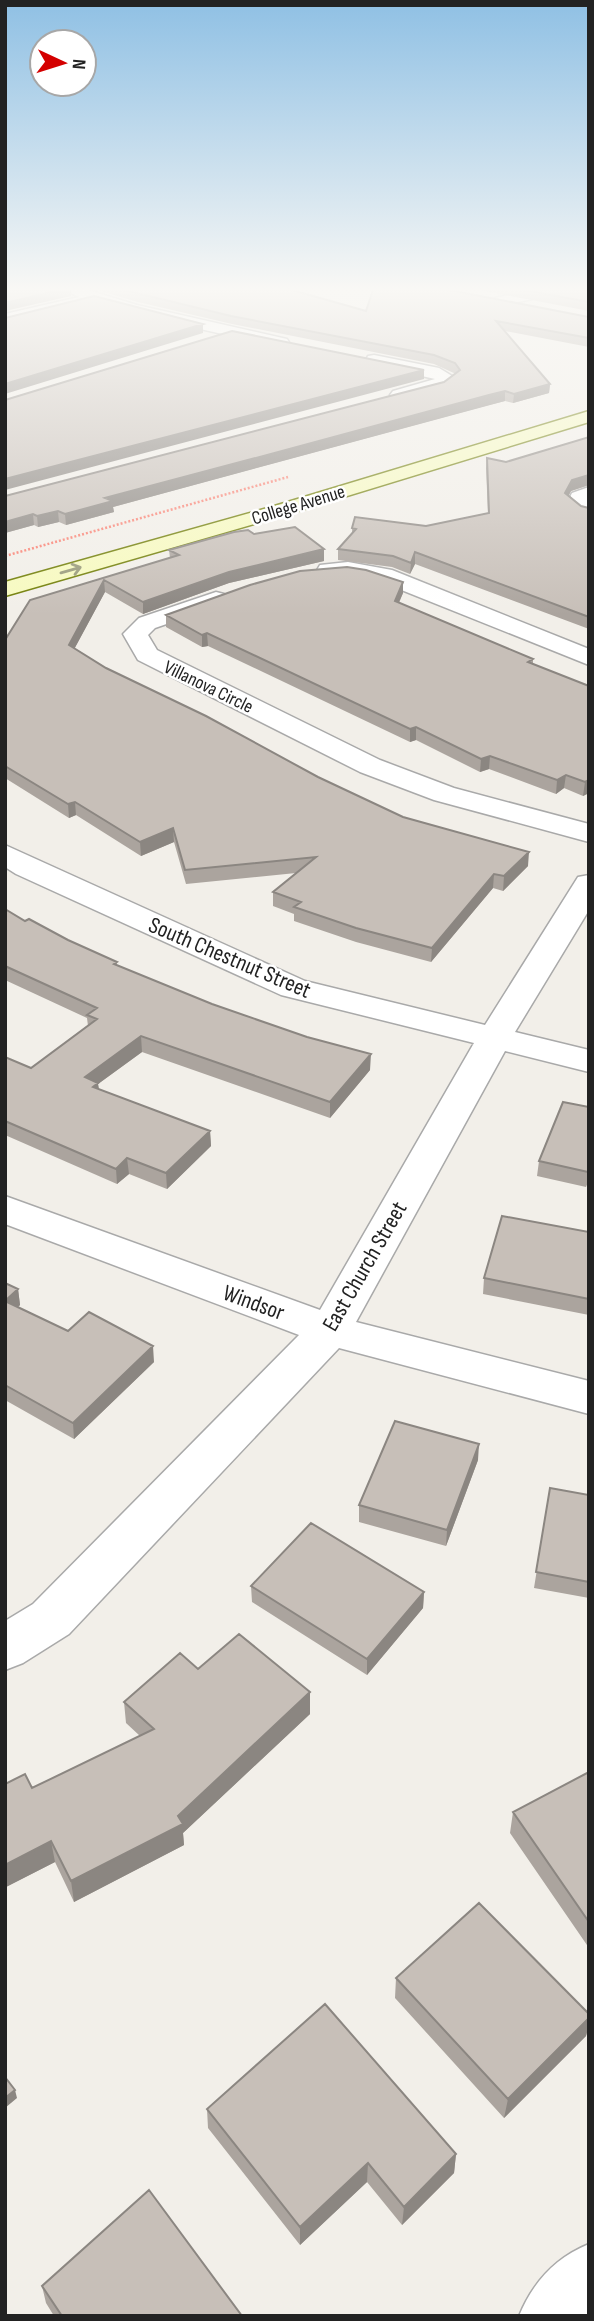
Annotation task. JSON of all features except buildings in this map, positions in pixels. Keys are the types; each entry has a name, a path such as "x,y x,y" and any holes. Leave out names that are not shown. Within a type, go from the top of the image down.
{"main road":[{"name":"College Avenue","path":"5,570 589,407"},
{"name":"College Avenue","path":"5,589 278,511 589,416"}],"street":[{"path":"589,493 579,497 577,503 589,512"},
{"path":"304,574 348,569 384,575 589,658"},
{"name":"Villanova Circle","path":"238,591 147,623 135,634 147,655 370,766 444,794 589,833"},
{"name":"South Chestnut Street","path":"5,854 27,868 293,988 589,1061"},
{"name":"East Church Street","path":"5,1648 51,1619 330,1330 494,1038 589,884"},
{"name":"Windsor","path":"5,1209 330,1330 589,1398"},
{"path":"554,2316 589,2278"}]}
